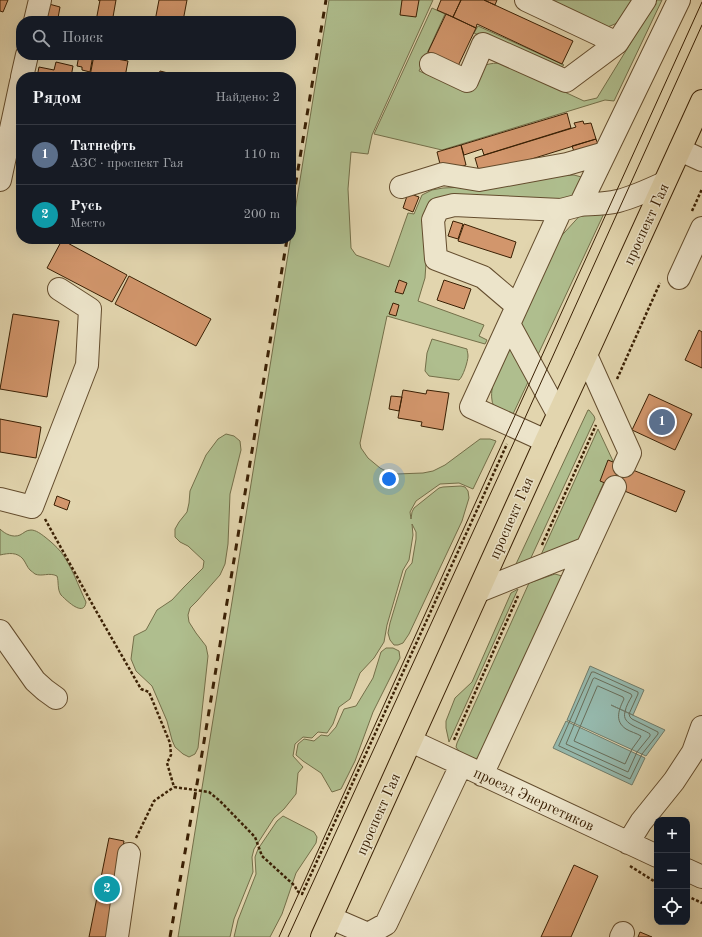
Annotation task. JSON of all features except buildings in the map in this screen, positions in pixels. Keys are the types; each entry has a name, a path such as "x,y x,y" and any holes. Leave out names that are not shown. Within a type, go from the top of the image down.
{"main road":[{"name":"проспект Гая","path":"322,937 558,414 702,101"}],"street":[{"path":"36,16 40,0"},
{"path":"526,0 617,43"},
{"path":"431,64 467,81 483,44 566,81 617,43 645,0"},
{"path":"546,441 471,407 513,315 571,207 605,153 679,0"},
{"path":"23,72 26,60"},
{"path":"0,180 16,106"},
{"path":"680,150 702,160"},
{"path":"401,187 443,174 479,180 567,164 605,153"},
{"path":"558,414 513,315 483,277 436,259 433,220 438,209 454,205 571,207 617,201 637,195 664,183"},
{"path":"670,280 696,223"},
{"path":"0,499 32,507 87,365 90,309 59,289"},
{"path":"586,355 630,452 624,466"},
{"path":"482,775 615,487"},
{"path":"479,591 587,548"},
{"path":"0,631 35,681 56,698"},
{"path":"628,843 641,822 674,781 693,752 702,727"},
{"name":"проезд Энергетиков","path":"410,741 654,855"},
{"path":"331,918 369,936 386,924 453,761"},
{"path":"117,937 129,854"},
{"path":"690,871 702,877"}],"path":[{"path":"696,223 702,190"},
{"path":"453,761 530,571 607,402 670,280"},
{"path":"129,854 154,801 174,787 209,792 255,836 262,856 295,886 297,891 302,894 515,427"},
{"path":"32,507 42,513 141,689 149,692 170,744 171,755 168,763 174,787"},
{"path":"690,897 702,903"}],"green space":[{"path":"329,0 433,0 372,135 368,154 351,152 348,189 351,248 356,255 389,267 408,213 414,214 422,195 432,190 443,188 512,185 552,176 574,175 585,178 570,200 446,199 426,263 425,278 418,301 484,325 479,336 487,340 485,344 387,316 360,443 361,448 368,458 380,468 388,472 396,474 423,473 433,471 445,465 480,439 490,439 496,441 473,489 459,483 440,484 416,501 410,512 411,519 414,508 439,488 461,486 465,487 468,491 469,498 462,521 409,634 403,643 394,645 390,640 388,633 406,570 412,563 416,532 412,524 413,535 409,560 403,570 387,625 384,642 374,658 360,673 350,699 339,707 333,724 327,733 318,732 312,738 303,737 295,744 293,756 303,767 298,773 296,794 284,809 274,818 254,849 252,857 253,872 234,919 230,937 178,937 290,244 296,244 296,205"},
{"path":"538,0 635,0 615,24 605,28"},
{"path":"657,0 662,0 614,101 605,100 442,150 374,134 432,8 445,14 419,71 468,92 473,79 482,67 493,63 502,63 584,101 597,98"},
{"path":"478,26 564,65 552,69 474,33"},
{"path":"607,207 535,361 521,330 520,312 554,244 585,210"},
{"path":"432,339 467,349 467,361 464,372 459,380 429,376 425,371 427,353"},
{"path":"509,342 529,380 513,414 495,409 492,402 494,379"},
{"path":"588,410 595,419 529,562 516,564"},
{"path":"598,429 613,461 579,540 540,557"},
{"path":"226,434 234,436 240,441 241,450 230,494 228,544 225,564 220,575 190,608 188,615 189,622 206,646 208,656 198,748 195,754 189,757 175,747 167,721 152,686 136,671 131,659 134,636 146,630 157,610 172,600 203,568 204,561 188,546 180,542 175,537 175,529 187,512 190,491 206,455 218,439"},
{"path":"0,529 12,536 20,535 28,530 35,531 53,544 61,552 72,570 86,602 85,606 79,608 61,595 57,576 51,574 35,574 29,569 21,557 15,554 0,555"},
{"path":"555,574 562,576 481,755 473,761 470,760 463,756 456,747 457,743 529,583"},
{"path":"518,589 449,742 446,721 455,698 472,682 511,593"},
{"path":"386,648 393,648 399,651 400,658 373,712 355,761 341,789 332,792 321,773 296,755 298,744 304,739 314,741 321,735 328,736 336,727 344,709 356,706 373,678 381,652"},
{"path":"283,816 314,832 317,837 316,843 296,873 282,914 270,937 234,937 238,920 256,874 255,857 258,849 277,821"}],"water":[{"path":"590,666 644,690 633,715 611,705 665,730 646,756 567,720"},
{"path":"566,721 645,758 632,785 553,748"}],"tram line":[{"path":"279,937 702,2"},
{"path":"288,937 520,429 702,25"}],"railway":[{"path":"296,182 326,0"},
{"path":"170,937 196,790 286,244"}],"place":[{"name":"Татнефть","path":"662,422"},
{"name":"Русь","path":"107,889"}]}
